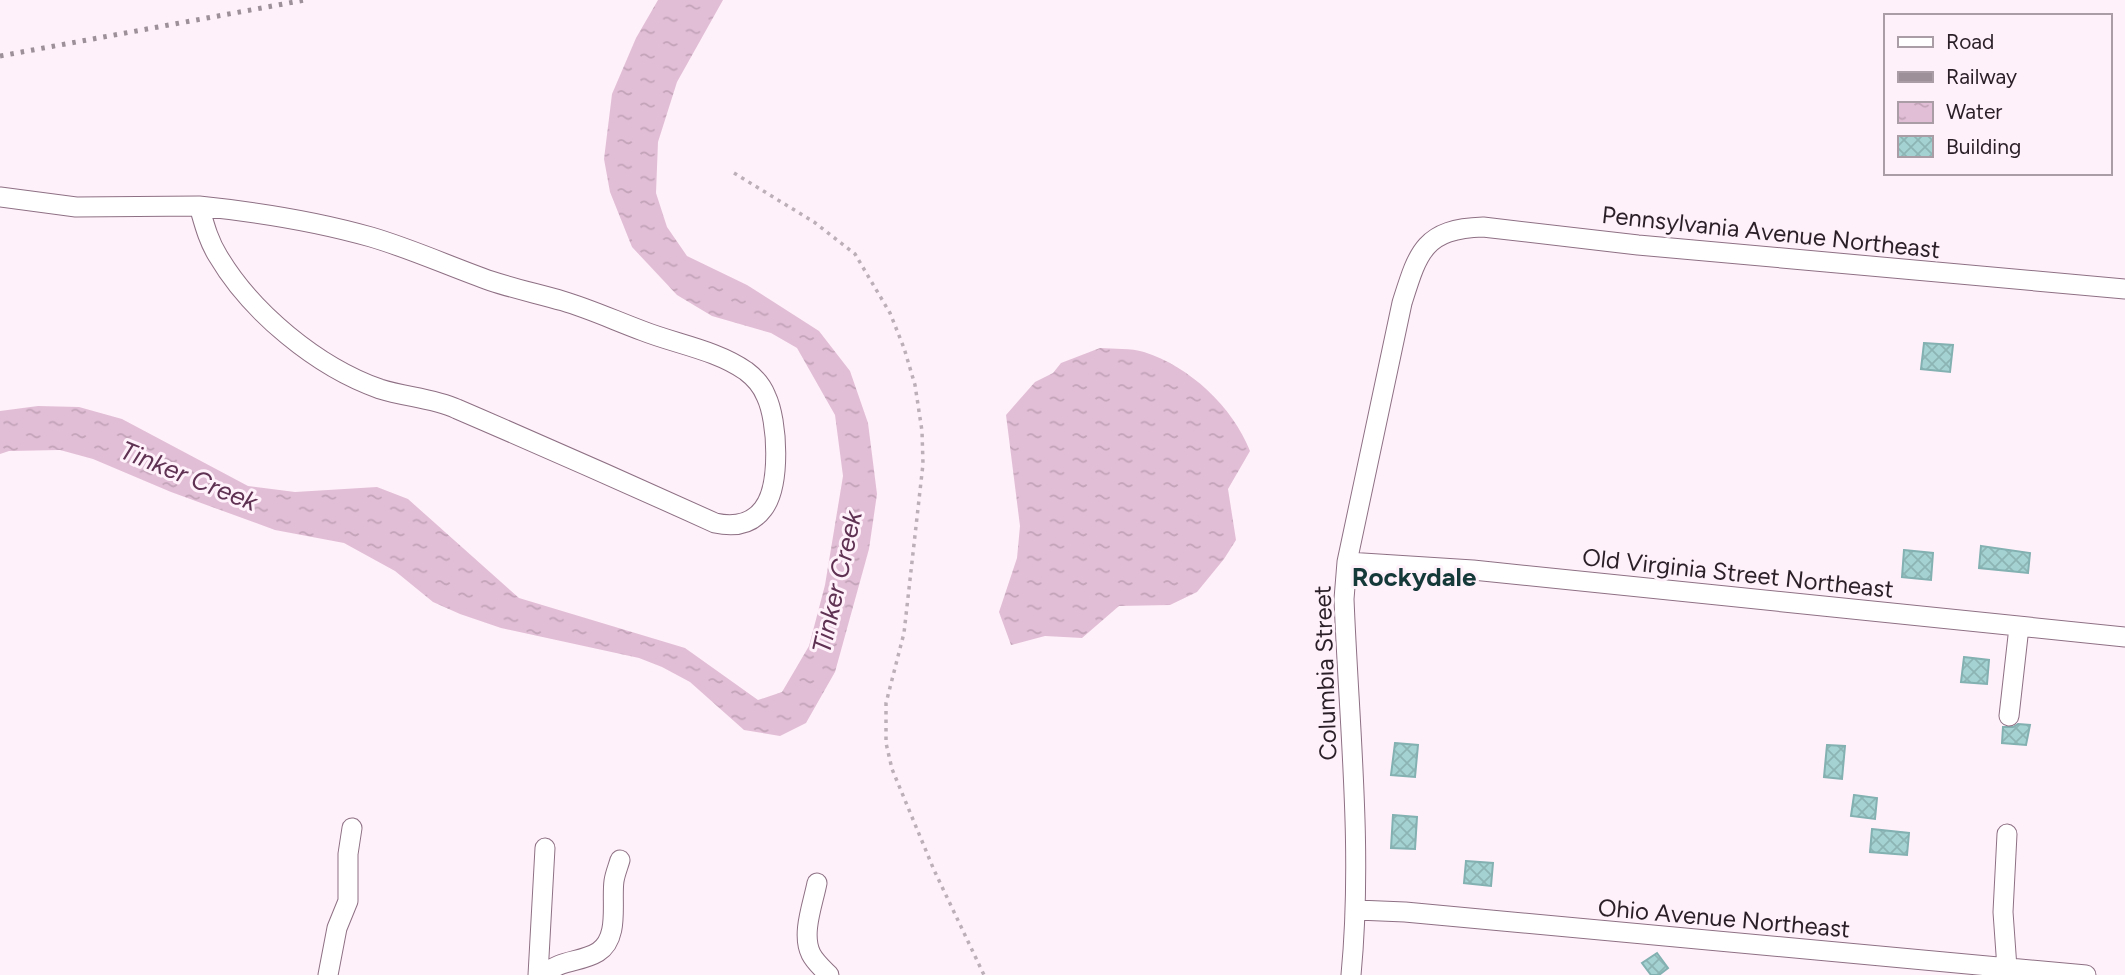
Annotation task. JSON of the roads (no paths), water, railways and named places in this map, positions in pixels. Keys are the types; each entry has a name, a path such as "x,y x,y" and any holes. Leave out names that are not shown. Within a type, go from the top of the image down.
{"street":[{"path":"0,197 76,207 199,206 257,212 314,223 371,237 490,281 562,301 686,344 745,370 765,393 771,409 775,460 768,501 753,519 741,524 728,526 715,523 450,406 381,389 355,379 299,344 266,314 231,276 216,254 205,230 199,206"},
{"name":"Pennsylvania Avenue Northeast","path":"1422,253 1433,239 1444,232 1483,227 1639,246 2125,289"},
{"name":"Columbia Street","path":"1351,975 1357,910 1344,599 1347,562 1402,303 1422,253"},
{"name":"Old Virginia Street Northeast","path":"1347,562 1473,570 2125,637"},
{"path":"2009,716 2019,627"},
{"path":"328,975 337,928 348,901 348,854 352,828"},
{"path":"2007,834 2003,912 2007,968"},
{"path":"538,975 545,848"},
{"path":"544,975 554,966 583,959 600,951 608,941 614,879 621,860"},
{"path":"817,883 807,933 808,947 812,957 829,975"},
{"name":"Ohio Avenue Northeast","path":"1357,910 1405,912 2086,975"}],"water":[{"name":"Tinker Creek","path":"658,0 723,0 677,82 658,142 656,193 667,227 687,256 747,285 819,331 850,371 868,423 877,494 869,549 835,672 806,723 780,736 744,730 690,682 662,667 639,658 501,628 460,614 433,602 395,571 344,543 275,530 171,492 93,459 60,450 9,451 0,454 0,411 38,406 79,407 122,419 248,486 295,492 377,487 408,499 519,598 685,648 758,700 782,692 809,646 825,585 843,476 835,415 797,348 771,333 712,316 677,295 632,247 610,192 604,159 612,94 636,38"},
{"path":"1100,348 1128,349 1161,358 1208,390 1233,419 1250,451 1228,489 1236,540 1197,592 1170,605 1119,606 1082,638 1045,636 1011,645 999,612 1017,558 1020,526 1006,415 1035,382 1053,373 1061,363"}],"railway":[{"path":"0,56 305,0"}],"district":[{"name":"Rockydale","path":"1414,577"}]}
